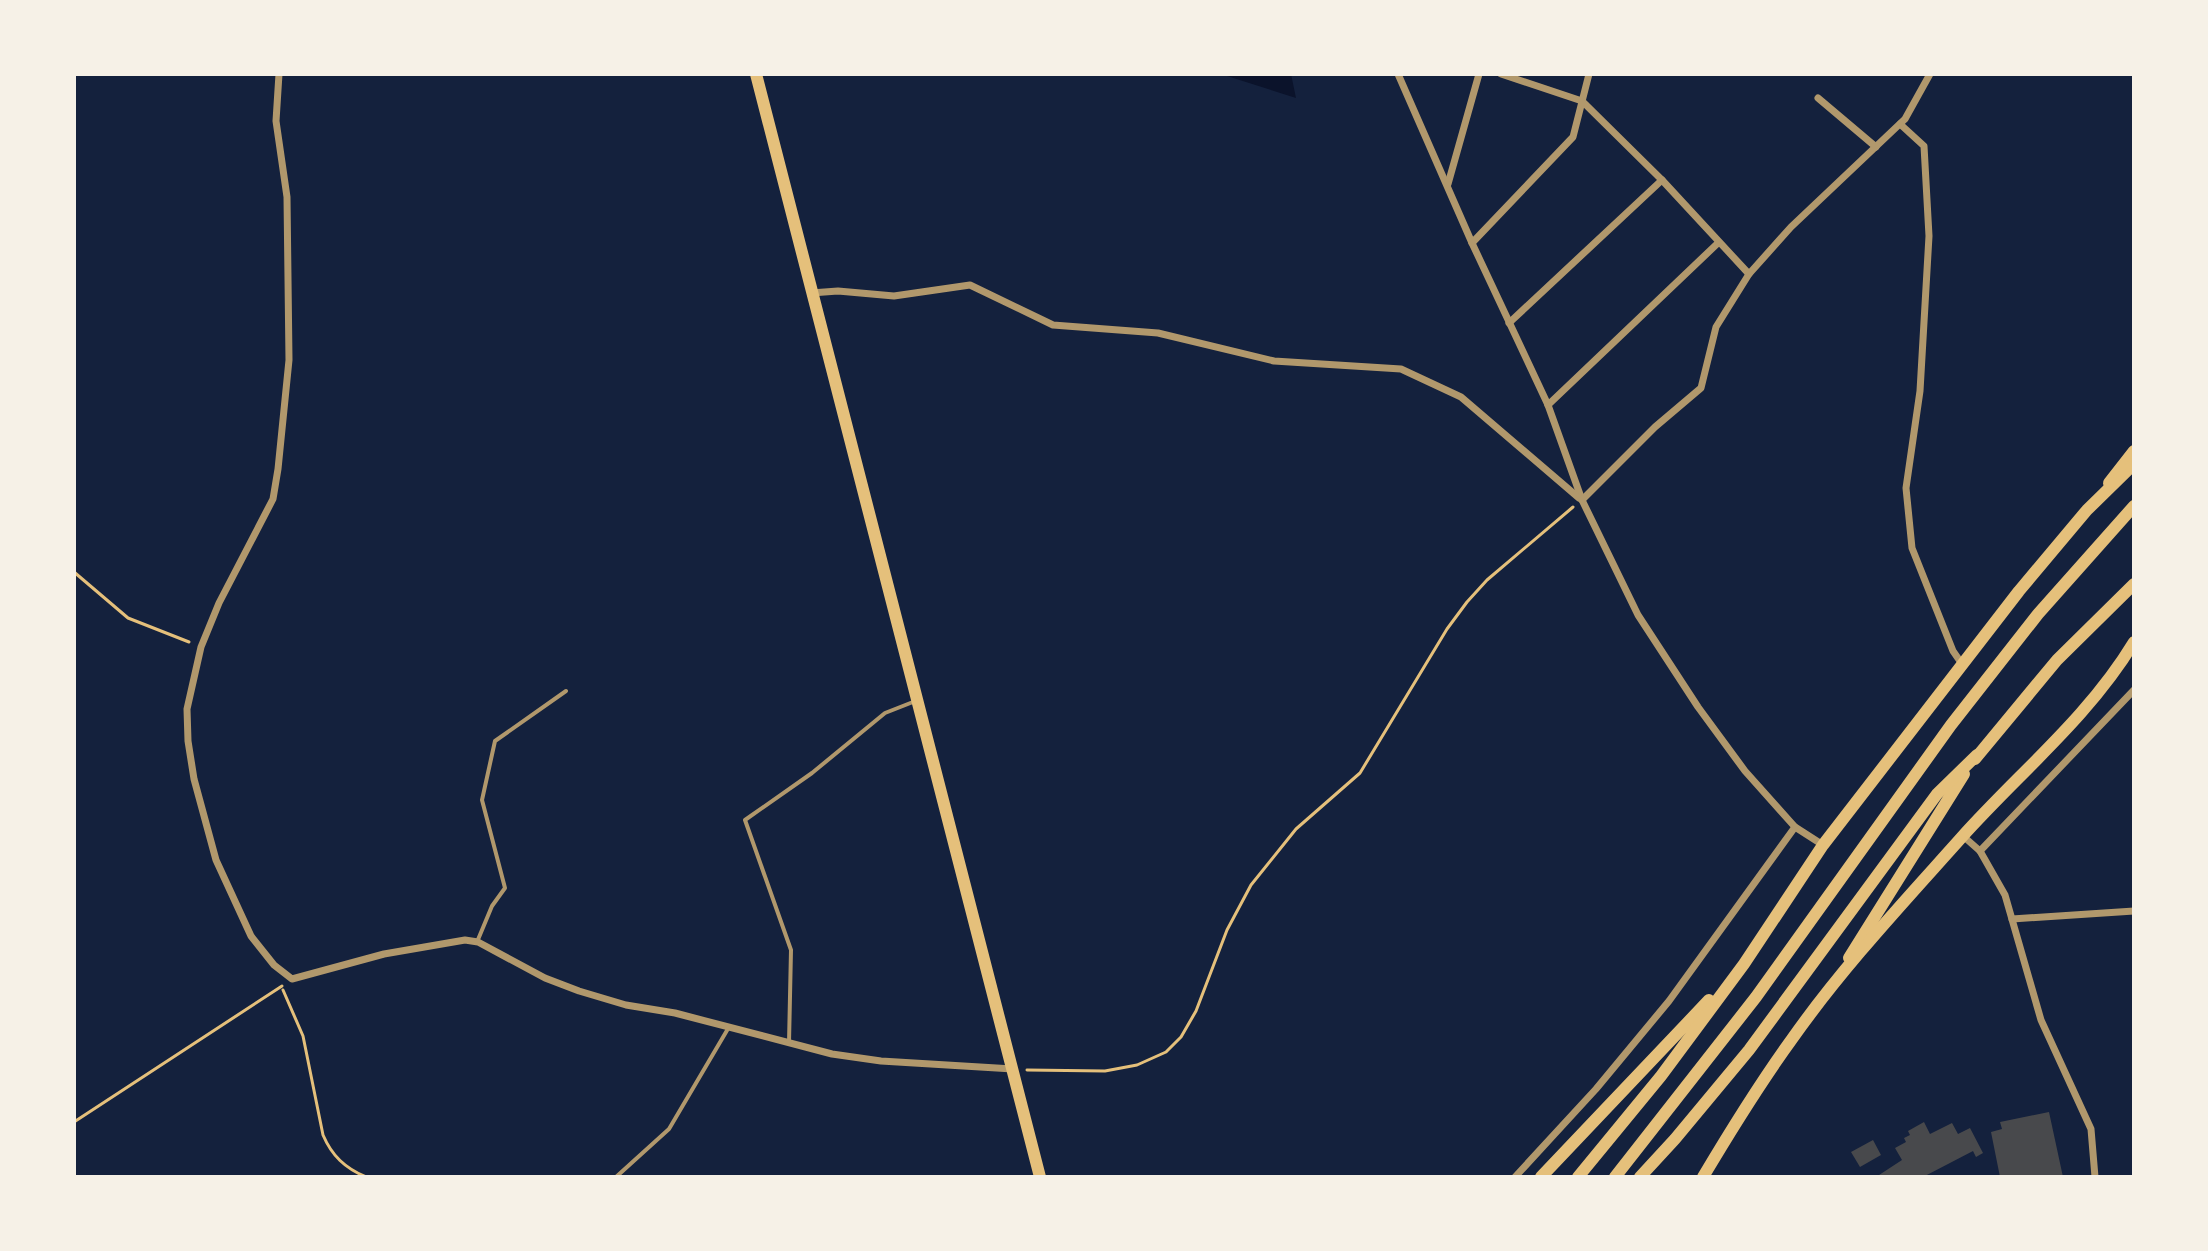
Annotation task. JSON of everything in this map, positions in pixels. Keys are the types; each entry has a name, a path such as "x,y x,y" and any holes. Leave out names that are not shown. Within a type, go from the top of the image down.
{"main road":[{"path":"756,74 1040,1177"},
{"path":"1578,1177 1661,1076 1744,964 1823,845 2019,591 2134,451"},
{"path":"2087,510 2134,464"},
{"path":"1615,1177 1756,997 1951,725 2038,614 2134,506"},
{"path":"1640,1177 1749,1050 1937,794 1977,755 2057,660 2134,584"},
{"path":"1826,995 1963,836 2068,730 2121,664 2134,642"},
{"path":"1703,1177 1755,1093 1826,995 1977,755"},
{"path":"1541,1177 1744,964"}],"street":[{"path":"279,74 276,121 287,197 289,360 278,469 273,499 219,603 201,647 187,709 188,741 202,813 216,860 251,936 274,965 292,979 384,954 465,940 477,942 545,978 579,991 832,1054 881,1061 1013,1069"},
{"path":"1398,74 1548,405 1582,500 1638,615 1698,707 1745,771 1795,827 1823,845"},
{"path":"1448,184 1479,74"},
{"path":"1501,74 1582,101 1662,180 1749,274"},
{"path":"1472,243 1573,137 1589,74"},
{"path":"1582,500 1655,427 1701,388 1716,327 1749,274 1791,227 1900,124 1930,74"},
{"path":"1818,98 1876,147"},
{"path":"1900,124 1924,146 1929,236 1920,391 1906,488 1912,548 1953,651 1962,664"},
{"path":"1509,323 1662,180"},
{"path":"1548,405 1718,243"},
{"path":"811,293 838,291 894,296 970,285 1053,325 1158,333 1274,361 1401,369 1461,397 1582,500"},
{"path":"1980,851 2134,690"},
{"path":"1515,1177 1596,1089 1669,1001 1795,827"},
{"path":"1963,836 1980,851 1996,876 2012,919 2041,1020 2091,1129 2095,1177"},
{"path":"2012,919 2134,911"}],"lane":[{"path":"477,942 492,906 505,888 482,800 495,741 566,691"},
{"path":"789,1043 791,950 745,820 812,773 885,713 918,701"},
{"path":"616,1177 669,1129 729,1027"}],"path":[{"path":"1013,1069 1105,1071 1154,1059 1166,1052 1181,1037 1196,1011 1227,930 1251,885 1296,829 1360,773 1447,629 1467,602 1487,580 1582,500"},
{"path":"74,572 128,618 201,647"},
{"path":"74,1122 292,979"},
{"path":"282,986 303,1036 323,1135 329,1149 338,1160 366,1177"}],"water":[{"path":"1209,74 1291,74 1296,98 1227,76"}],"building":[{"path":"2049,1112 2063,1177 2000,1177 1991,1132 2002,1129 2000,1122"},
{"path":"1924,1122 1930,1134 1952,1123 1958,1134 1970,1128 1983,1153 1976,1157 1973,1151 1923,1177 1876,1177 1902,1160 1895,1148 1906,1142 1904,1138 1910,1135 1908,1131"},
{"path":"1873,1140 1881,1155 1860,1167 1851,1152"}]}
